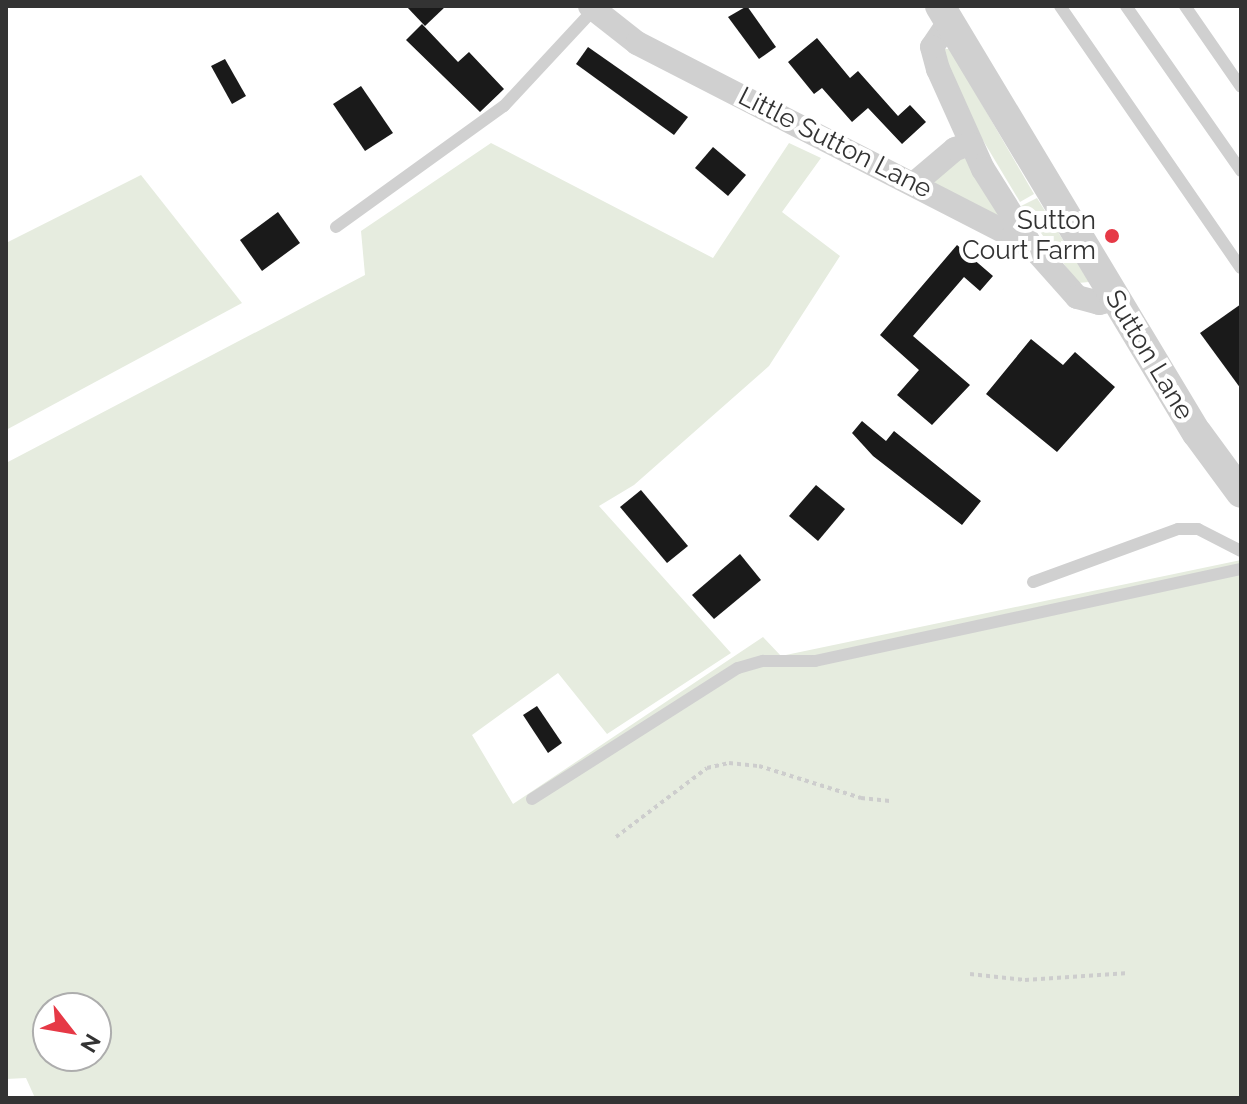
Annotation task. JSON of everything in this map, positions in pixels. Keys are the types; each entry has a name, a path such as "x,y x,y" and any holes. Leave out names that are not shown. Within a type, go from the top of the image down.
{"street":[{"name":"Little Sutton Lane","path":"592,7 637,43 915,183 1037,252 1077,297 1099,303 1115,299"},
{"path":"945,14 933,52 971,144 1037,252"},
{"name":"Sutton Lane","path":"945,14 1197,433 1241,493"},
{"path":"915,183 955,149 971,144"}],"lane":[{"path":"1060,6 1241,268"},
{"path":"1126,6 1241,171"},
{"path":"1185,6 1241,87"},
{"path":"336,227 504,106 592,7"},
{"path":"1033,582 1178,529 1198,529 1241,551"},
{"path":"532,799 738,668 763,661 815,661 1241,569"}],"path":[{"path":"616,837 707,768 729,763 759,766 861,798 890,801"},
{"path":"970,974 1025,980 1129,973"}],"shaded area":[{"path":"940,49 950,49 1034,194 1020,202 978,132"},
{"path":"491,143 713,258 789,143 821,158 782,212 840,256 769,366 634,485 599,506 731,653 607,734 558,673 472,735 513,804 763,637 781,656 1241,560 1241,1098 35,1098 26,1078 6,1079 6,463 365,275 361,231"},
{"path":"961,158 967,159 1003,221 934,184 937,175"},
{"path":"141,175 242,303 6,430 6,243"},
{"path":"1037,198 1089,282 1078,283 1021,206"}],"building":[{"path":"406,6 446,6 425,26"},
{"path":"747,6 776,47 759,59 728,17"},
{"path":"422,24 458,62 469,52 504,89 480,112 406,40"},
{"path":"817,38 850,78 858,71 898,116 910,105 926,122 902,144 868,108 852,122 822,88 814,94 788,62"},
{"path":"588,47 688,117 674,135 576,64"},
{"path":"225,59 246,96 232,104 211,66"},
{"path":"361,86 393,133 365,151 333,104"},
{"path":"713,147 746,175 728,196 695,168"},
{"path":"278,212 300,243 262,271 240,240"},
{"path":"957,245 993,276 980,291 964,277 913,336 970,385 932,425 897,395 919,370 880,335"},
{"path":"1241,304 1241,389 1200,333"},
{"path":"1031,339 1063,365 1075,352 1115,387 1057,452 986,394"},
{"path":"862,421 886,441 894,431 981,501 962,525 873,456 852,433"},
{"path":"816,485 845,509 818,541 789,516"},
{"path":"641,490 688,546 667,563 620,507"},
{"path":"740,554 761,580 714,619 692,595"},
{"path":"537,706 562,743 548,753 523,715"}],"place":[{"name":"Sutton Court Farm","path":"1112,236"}]}
